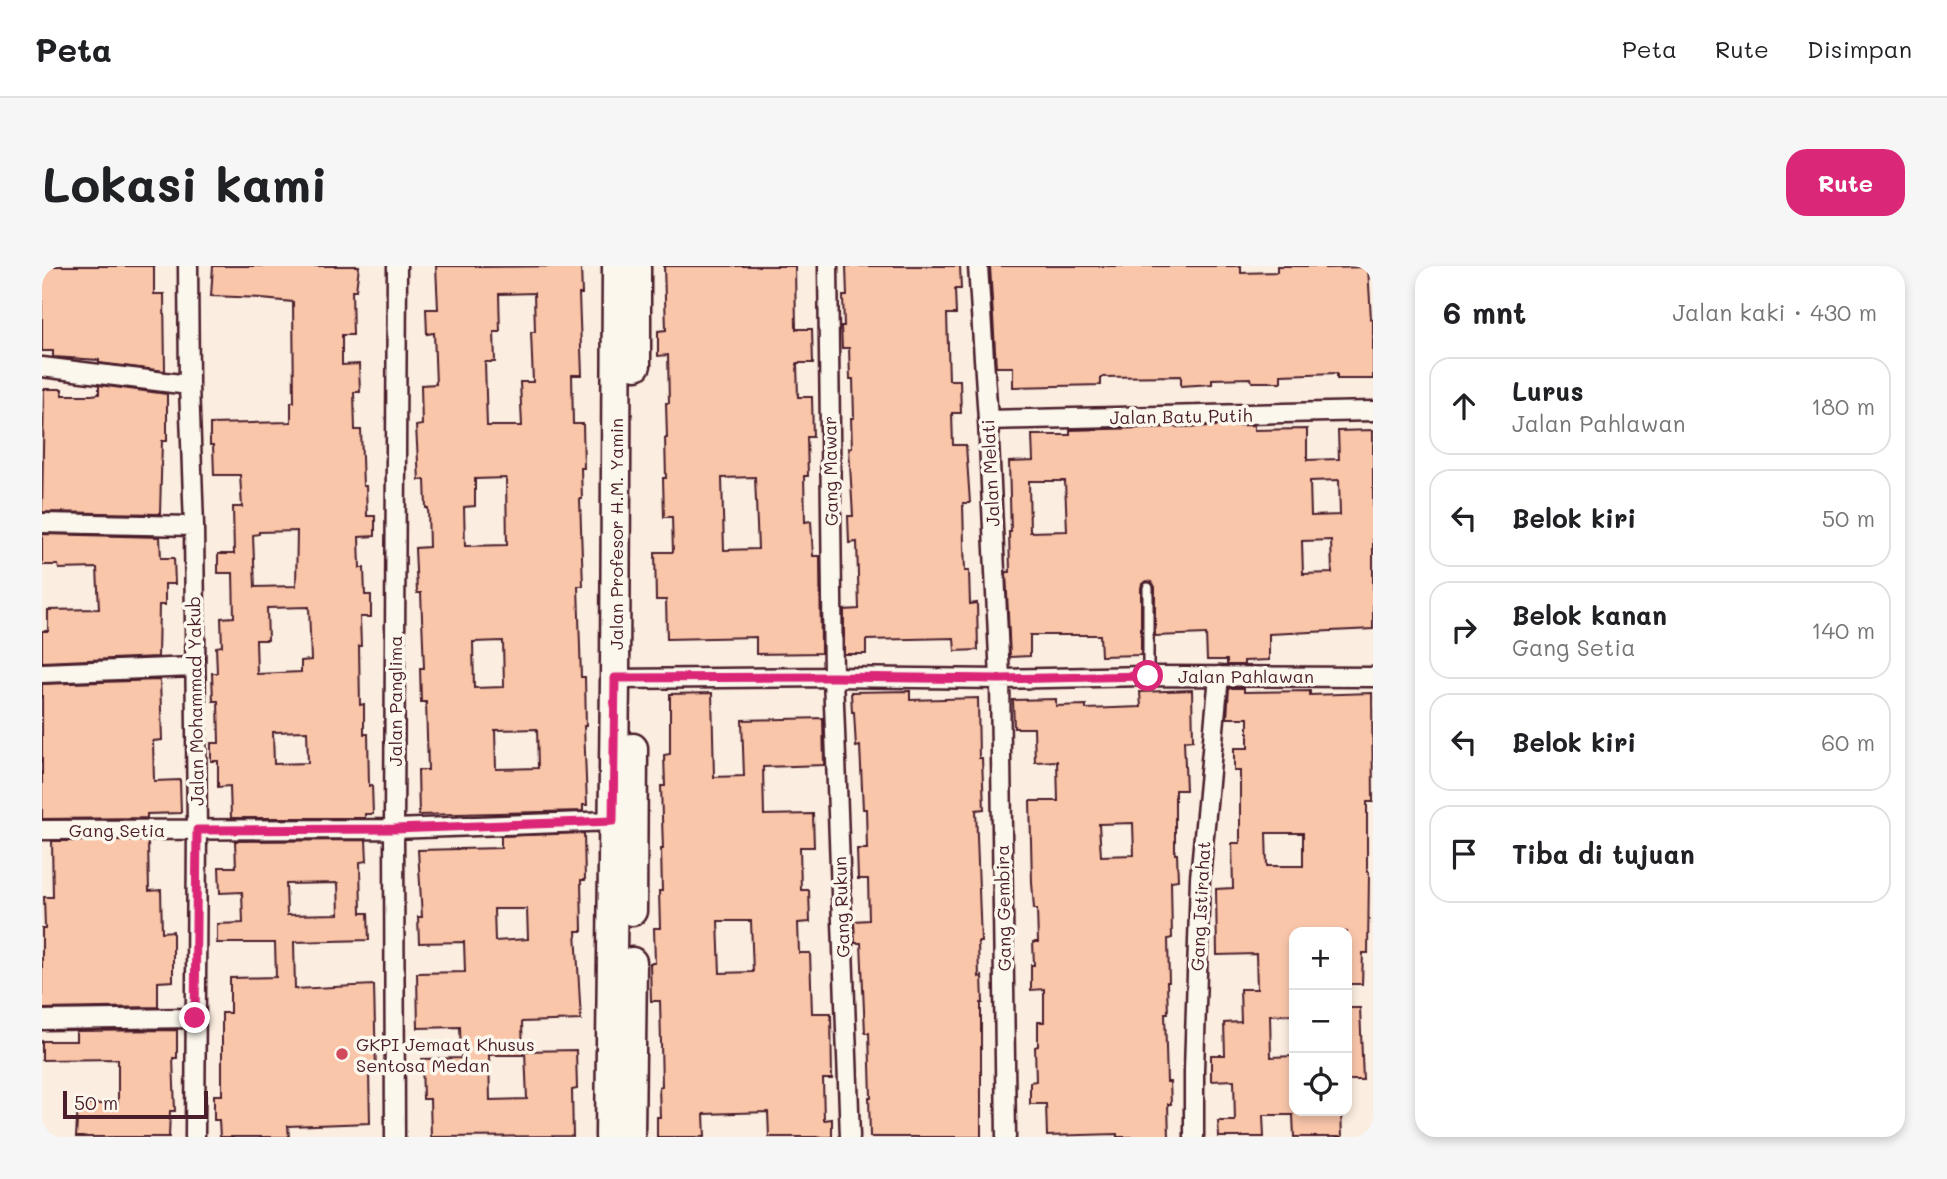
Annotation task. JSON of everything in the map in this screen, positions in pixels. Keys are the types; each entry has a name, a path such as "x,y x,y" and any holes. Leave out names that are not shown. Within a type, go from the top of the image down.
{"main road":[{"name":"Jalan Profesor H.M. Yamin","path":"617,266 630,1137"},
{"name":"Jalan Profesor H.M. Yamin","path":"610,1137 613,821 625,678 636,266"}],"street":[{"name":"Jalan Mohammad Yakub","path":"188,266 197,830 195,1137"},
{"name":"Jalan Panglima","path":"395,1137 397,266"},
{"name":"Gang Mawar","path":"828,266 833,677"},
{"name":"Jalan Melati","path":"978,266 1000,679"},
{"path":"42,367 189,385"},
{"name":"Jalan Batu Putih","path":"988,421 1373,411"},
{"path":"42,523 194,526"},
{"path":"42,673 194,667"},
{"name":"Gang Istirahat","path":"1194,1137 1200,878 1219,676"},
{"name":"Gang Rukun","path":"833,677 850,1137"},
{"name":"Jalan Pahlawan","path":"625,678 1373,677"},
{"name":"Gang Gembira","path":"1000,679 1006,1137"},
{"name":"Gang Setia","path":"42,830 394,829 613,821"},
{"path":"42,1020 195,1018"}],"lane":[{"path":"1148,588 1148,676"}],"building":[{"path":"42,266 154,266 154,294 164,294 165,371 99,363 99,360 53,357 53,351 42,351"},
{"path":"213,266 359,266 356,290 352,290 353,335 342,335 342,365 359,364 360,392 354,392 355,430 361,430 367,516 375,516 375,536 359,537 360,568 364,568 365,595 371,595 371,617 360,617 359,646 360,705 364,704 364,734 368,734 369,786 372,785 373,814 365,814 365,818 231,818 230,786 218,787 218,761 211,761 211,743 219,743 218,701 213,701 212,673 217,673 216,647 222,646 221,618 234,617 233,573 218,573 218,554 234,554 233,507 242,507 240,475 214,475 210,424 291,422 291,402 294,402 293,302 211,296","holes":["297,531 296,586 255,587 253,535 259,532","309,607 311,660 301,661 301,672 257,674 256,640 268,640 267,608","307,731 308,763 274,764 273,732"]},
{"path":"436,266 581,266 582,294 579,294 582,375 572,375 573,424 583,424 584,468 581,468 580,499 583,586 578,586 581,677 585,677 587,805 583,805 583,811 419,815 418,770 428,770 426,702 421,702 420,668 424,668 421,593 417,593 415,548 429,547 425,480 419,480 416,426 422,425 421,385 436,384 434,333 427,334 426,309 438,309","holes":["534,293 535,332 531,332 533,382 520,382 522,426 487,426 485,362 495,362 494,332 500,332 499,294","506,478 507,545 465,546 464,507 475,506 475,479","503,641 504,687 474,688 473,642","537,729 538,768 496,769 495,730"]},
{"path":"664,266 795,266 796,329 812,329 813,363 797,363 798,397 812,397 813,437 807,437 808,476 804,476 805,522 811,521 813,556 820,556 821,653 756,654 756,637 667,639 666,600 656,600 655,552 673,552 672,517 664,517 663,478 666,478 668,355 658,356 658,331 666,330","holes":["755,477 758,549 724,550 722,478"]},
{"path":"846,266 960,266 961,289 955,289 956,314 947,314 949,380 960,380 961,413 952,413 953,445 966,445 970,503 963,503 965,571 969,571 970,604 977,603 978,650 955,651 954,638 866,640 866,654 844,654 844,610 859,609 857,542 849,543 848,516 853,516 849,448 852,448 851,418 854,418 849,348 842,348 843,296 847,296"},
{"path":"990,266 1241,266 1241,273 1277,272 1277,266 1368,267 1373,319 1373,379 1337,379 1337,373 1281,375 1281,382 1252,382 1251,378 1212,379 1212,384 1181,386 1181,376 1101,377 1101,385 1013,387 1013,367 996,367"},
{"path":"99,385 167,394 167,441 162,441 160,514 42,512 44,389 62,389 62,395 92,395 99,394"},
{"path":"1254,425 1254,430 1307,429 1307,460 1339,459 1338,431 1373,430 1373,629 1269,634 1269,660 1227,665 1227,660 1207,660 1206,634 1155,636 1155,587 1152,582 1147,581 1141,588 1141,655 1101,656 1100,635 1030,635 1030,656 1010,657 1006,572 1010,572 1009,462 1033,461 1032,435 1070,435 1070,430","holes":["1339,480 1340,515 1311,516 1310,481","1029,481 1065,481 1067,531 1030,532","1331,540 1332,573 1303,574 1302,541"]},
{"path":"42,534 160,537 161,558 174,558 175,584 165,584 165,605 159,605 158,657 42,662 42,631 48,631 48,610 99,609 97,568 59,569 58,565 42,565"},
{"path":"160,680 162,740 153,741 154,781 180,780 181,813 147,814 147,818 42,819 42,684"},
{"path":"1229,688 1244,688 1244,692 1310,691 1310,695 1372,693 1373,802 1367,802 1368,953 1363,953 1362,984 1352,984 1352,927 1289,927 1289,1014 1270,1015 1271,1057 1289,1056 1289,1115 1263,1115 1264,1137 1219,1137 1218,1121 1235,1121 1234,1080 1211,1081 1211,1055 1225,1055 1224,1023 1241,1022 1240,989 1257,989 1256,954 1217,955 1216,889 1233,888 1232,843 1240,843 1240,771 1234,771 1234,748 1248,748 1248,718 1227,718","holes":["1266,833 1303,833 1303,866 1267,866"]},
{"path":"1192,690 1193,740 1184,741 1186,790 1175,790 1175,854 1178,880 1171,881 1172,938 1168,939 1168,1013 1165,1013 1167,1082 1170,1082 1171,1104 1168,1104 1169,1137 1117,1137 1117,1134 1047,1136 1046,1104 1030,1104 1030,1082 1036,1081 1035,1047 1038,1046 1038,1022 1044,1022 1044,989 1031,990 1033,942 1038,942 1037,909 1034,909 1032,882 1030,801 1058,801 1057,761 1035,762 1034,728 1014,728 1013,700 1056,699 1056,706 1086,705 1086,709 1141,707 1140,692","holes":["1133,823 1134,855 1101,856 1099,824"]},
{"path":"910,691 910,700 978,698 979,758 982,758 984,809 976,810 981,942 978,942 979,977 982,976 983,1003 981,1137 870,1137 869,1033 865,1033 861,943 855,943 854,921 869,920 868,879 858,879 857,849 867,849 866,809 863,809 860,746 856,747 851,692"},
{"path":"712,693 714,777 744,776 742,720 823,718 824,765 763,767 764,815 813,814 814,847 800,847 801,890 809,890 810,922 798,923 799,953 810,953 812,1013 831,1013 832,1079 823,1079 824,1120 832,1119 832,1137 769,1137 768,1112 704,1114 705,1137 657,1137 657,1117 660,1117 659,1087 662,1086 660,1001 651,1001 650,963 655,963 654,928 660,928 659,891 662,891 663,849 661,786 665,786 664,755 670,754 670,694","holes":["718,921 751,921 753,972 720,973"]},
{"path":"584,833 582,931 576,931 581,1020 522,1022 523,1055 489,1055 490,1100 527,1099 525,1051 576,1050 577,1089 572,1090 573,1136 431,1137 430,1099 423,1099 422,1059 461,1058 460,1027 418,1028 417,973 465,972 464,942 419,943 418,917 422,917 418,850 501,848 501,836","holes":["494,909 527,909 528,939 495,941"]},
{"path":"366,840 367,861 360,862 361,913 368,913 369,940 294,942 295,989 374,985 376,1072 369,1072 370,1123 288,1126 289,1137 220,1137 219,1120 214,1120 214,1095 222,1095 222,1013 230,1013 230,978 276,977 275,943 217,943 217,924 243,923 242,892 220,893 219,867 236,867 235,841","holes":["338,883 339,914 287,915 286,884"]},
{"path":"52,841 148,841 149,891 161,890 162,932 173,931 173,981 158,982 158,1007 42,1009 42,928 45,928 44,897 53,897"},
{"path":"1352,1008 1360,1008 1363,1080 1352,1080"},
{"path":"177,1030 177,1058 173,1058 175,1111 170,1111 169,1137 76,1137 78,1104 118,1104 118,1059 42,1060 42,1041 76,1041 76,1031"},
{"path":"1293,1116 1341,1116 1342,1137 1294,1137"}],"place":[{"name":"GKPI Jemaat Khusus Sentosa Medan","path":"342,1054"}],"route":[{"path":"195,1018 197,830 394,829 613,821 615,678 1000,679 1148,676"}]}
